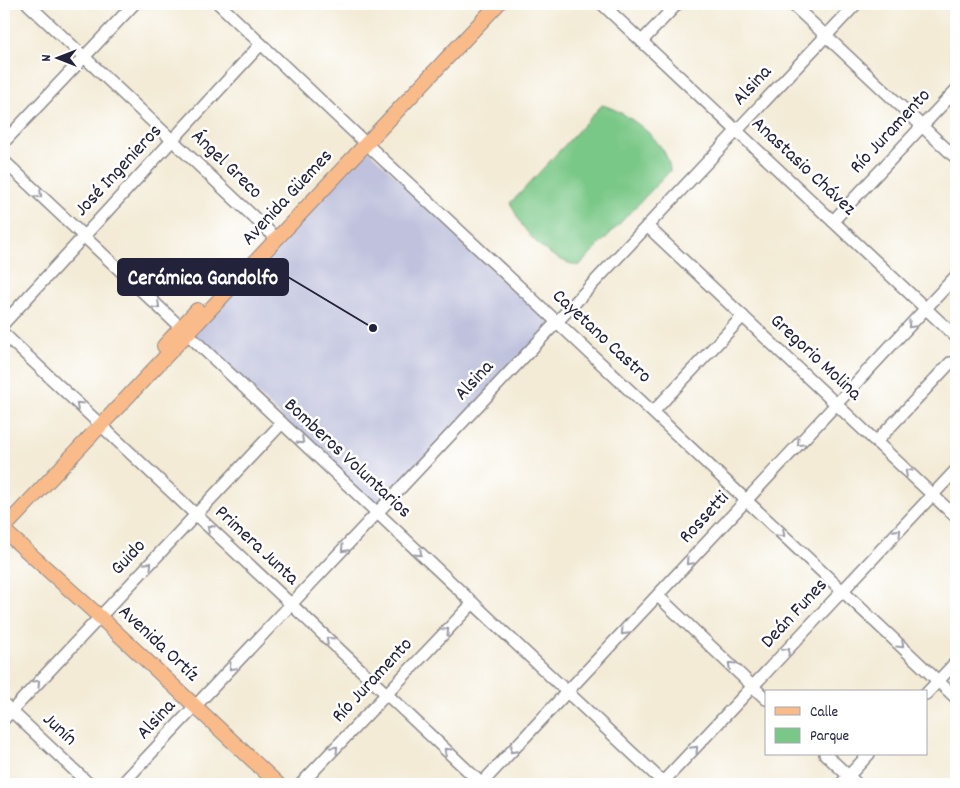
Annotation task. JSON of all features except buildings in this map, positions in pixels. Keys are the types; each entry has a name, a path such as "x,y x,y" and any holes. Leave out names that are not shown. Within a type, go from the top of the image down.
{"main road":[{"name":"Avenida Güemes","path":"5,526 98,423 363,140 485,4"},
{"name":"Avenida Güemes","path":"363,140 498,4"},
{"name":"Avenida Ortíz","path":"5,526 278,784"}],"street":[{"name":"Ángel Greco","path":"28,4 274,236"},
{"path":"4,142 134,4"},
{"name":"Cayetano Castro","path":"219,4 956,698"},
{"name":"Anastasio Chávez","path":"602,4 956,337"},
{"path":"642,41 677,4"},
{"path":"792,4 956,158"},
{"name":"Alsina","path":"122,784 856,4"},
{"name":"José Ingenieros","path":"4,323 261,44"},
{"name":"Río Juramento","path":"833,221 956,90"},
{"name":"Bomberos Voluntarios","path":"4,161 568,692 663,784"},
{"name":"Gregorio Molina","path":"647,226 956,517"},
{"name":"Rossetti","path":"482,784 956,276"},
{"path":"653,412 743,316"},
{"name":"Primera Junta","path":"4,334 482,784"},
{"path":"876,442 950,363"},
{"name":"Guido","path":"6,711 100,616 282,423"},
{"name":"Deán Funes","path":"663,784 956,470"},
{"path":"658,596 765,698"},
{"name":"Río Juramento","path":"301,784 473,603"},
{"path":"928,692 956,662"},
{"name":"Junín","path":"6,711 89,784"},
{"path":"827,756 849,782 868,756"}],"shaded area":[{"path":"367,149 553,322 378,508 194,334"}],"green space":[{"path":"602,105 612,108 634,121 655,139 668,160 670,171 579,266 567,263 556,257 537,243 522,225 511,203"}],"place":[{"name":"Cerámica Gandolfo","path":"373,328"}]}
